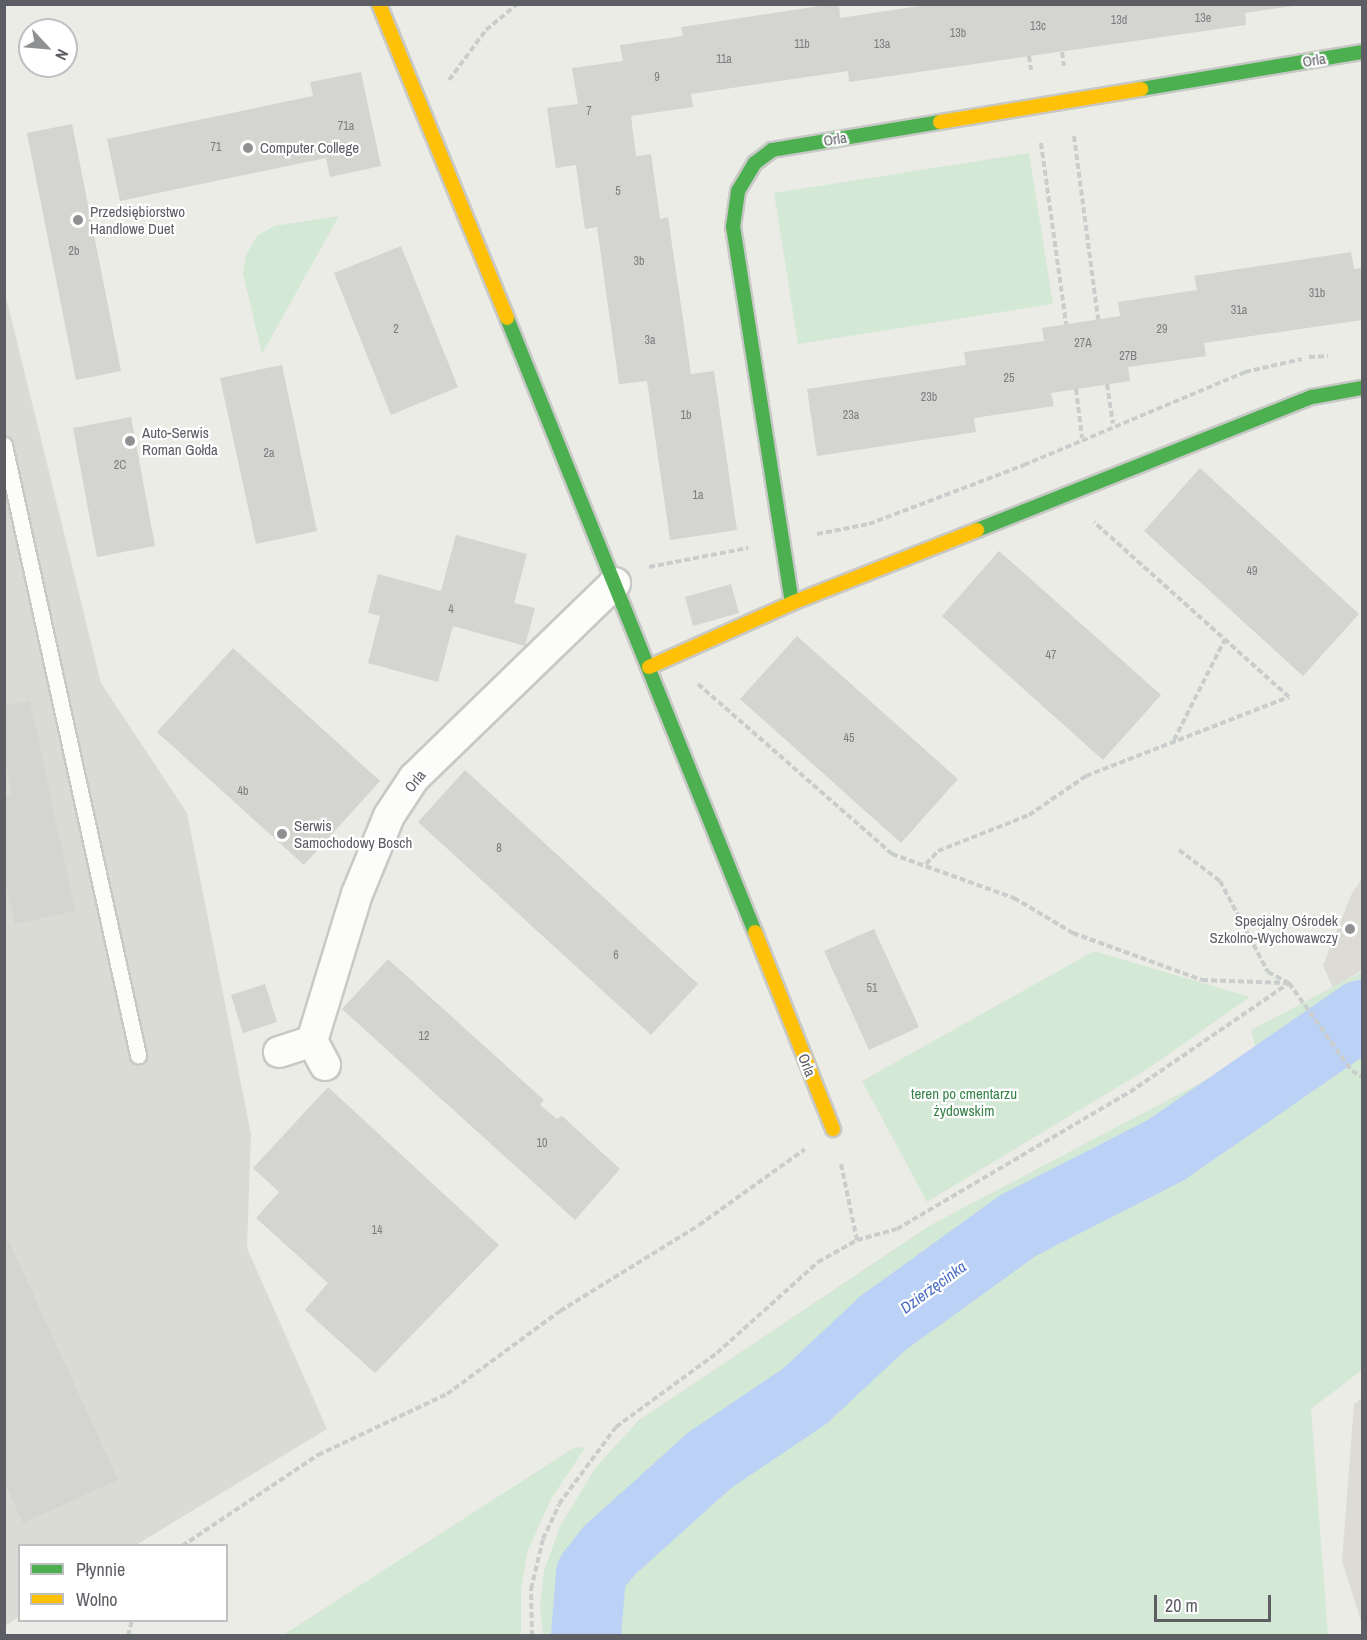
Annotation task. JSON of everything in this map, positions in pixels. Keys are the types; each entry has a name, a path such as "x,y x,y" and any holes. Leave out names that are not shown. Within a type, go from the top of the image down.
{"street":[{"name":"Orla","path":"379,4 615,582 832,1129"},
{"name":"Orla","path":"792,603 733,227 738,192 755,163 772,150 1362,52"},
{"path":"649,667 792,603 1312,397 1362,388"},
{"name":"Orla","path":"279,1052 319,1053 357,894 389,816 414,778 615,582"}],"lane":[{"path":"4,445 138,1055"}],"path":[{"path":"445,87 486,30 517,4"},
{"path":"1062,52 1098,319"},
{"path":"1029,56 1066,324"},
{"path":"645,568 869,524 1024,465 1113,424 1245,372 1325,354 1331,359"},
{"path":"1107,384 1113,424"},
{"path":"1076,389 1082,438"},
{"path":"926,864 938,851 1029,815 1086,776 1289,696 1065,495"},
{"path":"1174,741 1225,639"},
{"path":"679,653 689,676 892,854 926,864 1014,898 1073,933 1203,980 1289,983"},
{"path":"1179,850 1220,881 1268,972 1289,983 1344,1061 1362,1077"},
{"path":"532,1635 531,1589 543,1539 559,1504 602,1442 616,1427 717,1353 818,1262 857,1240 897,1229 1130,1092 1289,983"},
{"path":"184,1544 318,1455 447,1394 560,1311 699,1225 832,1129 857,1240"}],"shaded area":[{"path":"4,289 101,683 187,813 251,1134 247,1248 327,1429 138,1544 18,1544 18,1618 5,1626"},
{"name":"Specjalny Ośrodek Szkolno-Wychowawczy","path":"1362,879 1362,970 1333,988 1323,965 1352,893"},
{"path":"1362,1398 1362,1624 1342,1561 1354,1404"}],"green space":[{"path":"1029,153 1053,304 798,344 774,193"},
{"path":"339,216 262,355 243,273 246,255 257,236 274,226"},
{"name":"teren po cmentarzu żydowskim","path":"1094,951 1250,997 1146,1070 927,1202 862,1081"},
{"path":"1362,972 1362,1370 1311,1409 1328,1635 543,1635 540,1605 544,1571 560,1526 596,1467 639,1420 929,1226 1257,1053 1251,1030"},
{"path":"575,1447 585,1448 551,1499 528,1550 521,1588 521,1635 283,1635"}],"building":[{"path":"839,4 840,18 933,4 1293,6 1245,13 1246,25 849,82 848,71 691,94 693,107 631,116 636,156 651,154 660,219 668,217 691,374 714,371 737,530 670,540 647,381 619,384 597,227 585,229 576,165 556,168 547,108 578,104 572,68 623,61 620,45 683,36 681,27"},
{"path":"361,72 381,166 330,177 326,158 120,201 107,139 313,96 310,82"},
{"path":"72,124 121,371 76,380 27,133"},
{"path":"401,246 458,387 391,415 334,273"},
{"path":"1351,252 1354,269 1362,268 1362,320 1204,343 1206,356 1128,367 1130,381 1051,393 1054,406 974,418 976,432 817,456 807,389 966,365 964,352 1044,341 1042,328 1120,316 1118,302 1197,290 1194,276"},
{"path":"282,365 317,531 256,544 220,378"},
{"path":"131,417 155,546 97,557 73,428"},
{"path":"1200,468 1359,614 1303,676 1144,531"},
{"path":"456,535 527,554 514,603 535,608 525,646 453,626 438,682 368,663 380,616 368,613 378,574 441,591"},
{"path":"999,551 1161,695 1103,760 942,616"},
{"path":"731,584 739,613 693,626 685,597"},
{"path":"797,636 958,779 901,843 740,699"},
{"path":"233,648 380,781 304,865 157,732"},
{"path":"30,701 75,911 15,924 4,874 4,796 12,794 4,758 4,706"},
{"path":"465,770 698,984 651,1035 418,822"},
{"path":"874,929 919,1027 869,1050 824,951"},
{"path":"388,959 544,1100 540,1105 557,1119 562,1116 620,1169 575,1220 342,1009"},
{"path":"265,984 277,1022 243,1033 231,995"},
{"path":"328,1087 499,1245 375,1373 305,1310 328,1283 256,1218 279,1192 253,1168"},
{"path":"9,1241 118,1480 23,1523 4,1481 4,1243"}],"waterway":[{"name":"Dzierżęcinka","path":"586,1636 591,1574 610,1550 710,1460 805,1396 883,1323 1019,1225 1166,1150 1362,1015"}],"traffic: fast":[{"path":"1141,89 1362,52"},
{"path":"792,603 733,227 738,191 755,163 772,150 940,122"},
{"path":"507,318 755,932"},
{"path":"977,530 1312,397 1362,388"}],"traffic: slow":[{"path":"379,4 507,318"},
{"path":"940,122 1141,89"},
{"path":"649,667 792,603 977,530"},
{"path":"755,932 833,1129"}],"place":[{"name":"Computer College","path":"248,148"},
{"name":"Przedsiębiorstwo Handlowe Duet","path":"78,220"},
{"name":"Auto-Serwis Roman Gołda","path":"130,441"},
{"name":"Serwis Samochodowy Bosch","path":"282,834"},
{"name":"Specjalny Ośrodek Szkolno-Wychowawczy","path":"1350,929"}]}
